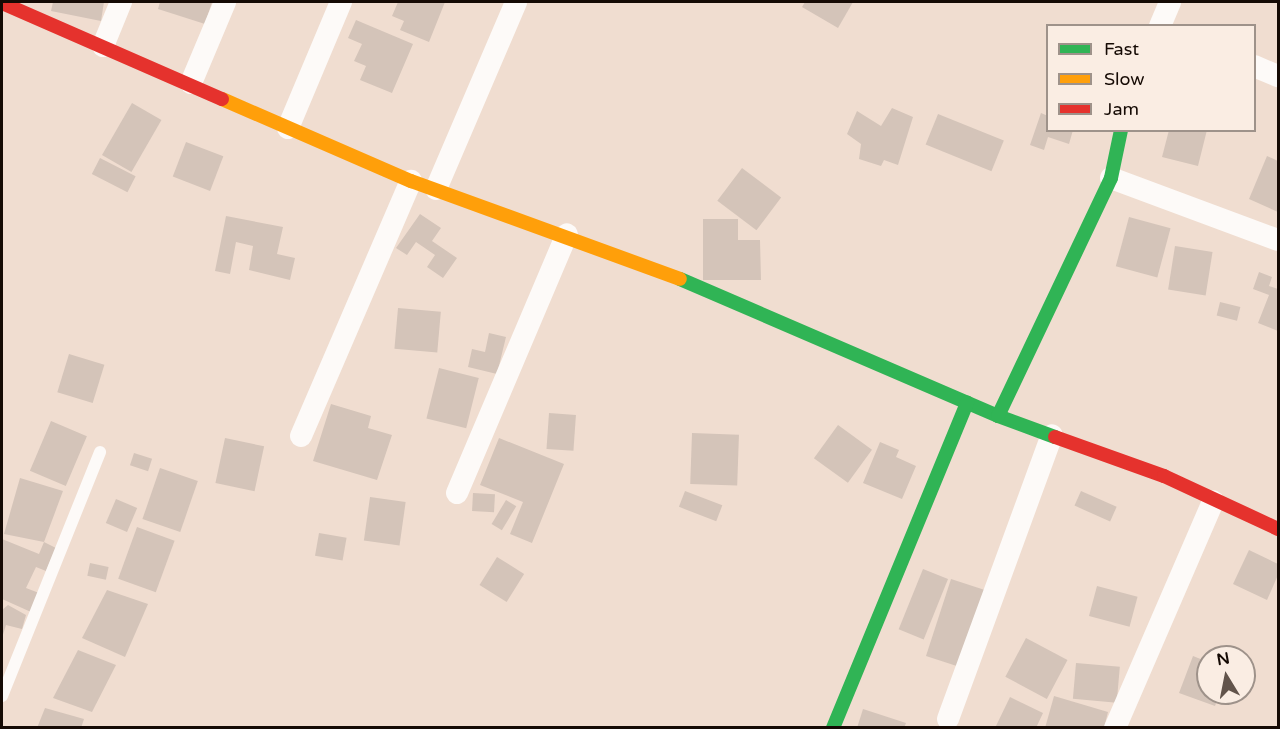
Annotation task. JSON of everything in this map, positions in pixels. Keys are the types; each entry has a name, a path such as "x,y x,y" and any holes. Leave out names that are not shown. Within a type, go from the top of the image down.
{"street":[{"path":"103,46 121,2"},
{"path":"191,83 225,2"},
{"path":"288,128 341,2"},
{"path":"436,189 516,2"},
{"path":"1161,24 1170,2"},
{"path":"2,3 191,83 411,181 567,234 791,324 998,416 1164,476 1213,501 1278,529"},
{"path":"1256,67 1278,76"},
{"path":"998,416 1111,178 1121,132"},
{"path":"1111,178 1278,240"},
{"path":"301,436 411,181"},
{"path":"457,493 567,234"},
{"path":"833,728 967,403"},
{"path":"948,719 1052,435"},
{"path":"1115,728 1213,501"}],"lane":[{"path":"2,696 100,452"}],"building":[{"path":"53,2 104,2 101,21 51,11"},
{"path":"160,2 212,2 205,24 158,9"},
{"path":"398,2 445,2 429,42 400,30 404,21 392,16"},
{"path":"805,2 853,2 838,28 802,7"},
{"path":"356,20 413,44 392,93 360,80 366,66 354,61 362,44 348,38"},
{"path":"132,103 161,120 131,172 102,155"},
{"path":"892,108 913,117 898,165 884,160 881,166 859,159 861,144 847,134 857,111 881,126"},
{"path":"1041,113 1046,115 1046,132 1072,132 1069,144 1048,137 1044,150 1030,145"},
{"path":"938,114 1004,141 991,171 926,145"},
{"path":"1168,132 1206,132 1198,166 1162,157"},
{"path":"186,142 223,156 210,191 173,177"},
{"path":"1267,156 1278,161 1278,212 1249,199"},
{"path":"100,158 136,176 127,192 92,174"},
{"path":"742,168 781,197 756,230 717,201"},
{"path":"420,214 441,228 432,241 457,258 443,278 427,267 435,255 416,242 407,255 396,248"},
{"path":"226,216 283,227 277,254 295,258 290,280 249,270 253,246 236,242 230,274 215,271"},
{"path":"1129,217 1171,228 1157,277 1116,266"},
{"path":"703,219 738,219 738,240 760,240 761,280 703,280"},
{"path":"1175,246 1213,252 1206,295 1168,289"},
{"path":"1259,272 1272,277 1269,286 1278,289 1278,331 1258,323 1269,295 1253,289"},
{"path":"1220,302 1240,307 1237,321 1217,316"},
{"path":"398,308 441,312 437,353 394,349"},
{"path":"489,333 506,337 497,374 468,367 472,349 485,352"},
{"path":"69,354 104,365 93,403 57,392"},
{"path":"439,368 479,378 466,428 426,418"},
{"path":"331,404 371,416 368,428 392,435 377,480 313,461"},
{"path":"549,413 576,415 573,451 546,449"},
{"path":"51,421 87,436 66,486 30,471"},
{"path":"838,425 872,450 848,483 814,458"},
{"path":"692,433 739,435 737,486 690,484"},
{"path":"225,438 264,446 255,491 215,483"},
{"path":"499,438 564,464 532,543 510,534 523,502 480,485"},
{"path":"880,442 899,450 896,457 916,466 902,499 863,483"},
{"path":"134,453 152,459 148,471 130,465"},
{"path":"160,468 198,481 180,532 142,519"},
{"path":"20,478 63,491 44,542 4,534"},
{"path":"685,491 722,505 716,521 679,507"},
{"path":"1081,491 1117,507 1110,521 1074,506"},
{"path":"473,493 495,494 494,512 472,511"},
{"path":"370,497 406,502 400,546 364,541"},
{"path":"116,499 137,508 127,532 106,523"},
{"path":"506,500 516,506 502,530 492,524"},
{"path":"137,527 175,541 156,592 118,579"},
{"path":"319,533 347,538 343,561 315,556"},
{"path":"2,539 39,554 44,542 56,548 46,571 36,567 26,588 39,593 31,612 2,599"},
{"path":"1249,550 1278,564 1278,575 1267,600 1233,584"},
{"path":"497,557 524,574 507,602 480,585"},
{"path":"90,563 109,567 106,580 87,576"},
{"path":"923,569 948,579 924,639 899,629"},
{"path":"951,579 987,591 962,668 926,656"},
{"path":"1097,586 1138,597 1130,627 1089,616"},
{"path":"107,590 148,604 125,657 82,638"},
{"path":"8,605 26,615 22,629 6,625 2,638 2,610"},
{"path":"1026,638 1067,660 1047,699 1005,677"},
{"path":"78,650 116,665 92,712 53,698"},
{"path":"1193,656 1196,657 1196,699 1179,693"},
{"path":"1076,663 1120,667 1117,703 1073,699"},
{"path":"1054,696 1108,712 1104,728 1045,728"},
{"path":"1010,697 1043,713 1036,728 995,728"},
{"path":"45,708 84,719 81,728 37,728"},
{"path":"863,709 906,723 904,728 857,728"}],"traffic: fast":[{"path":"998,416 1111,178 1121,132"},
{"path":"680,279 998,416 1055,437"},
{"path":"833,728 967,403"}],"traffic: slow":[{"path":"222,99 411,181 680,279"}],"traffic: jam":[{"path":"2,3 222,99"},
{"path":"1055,437 1164,476 1278,529"}]}
